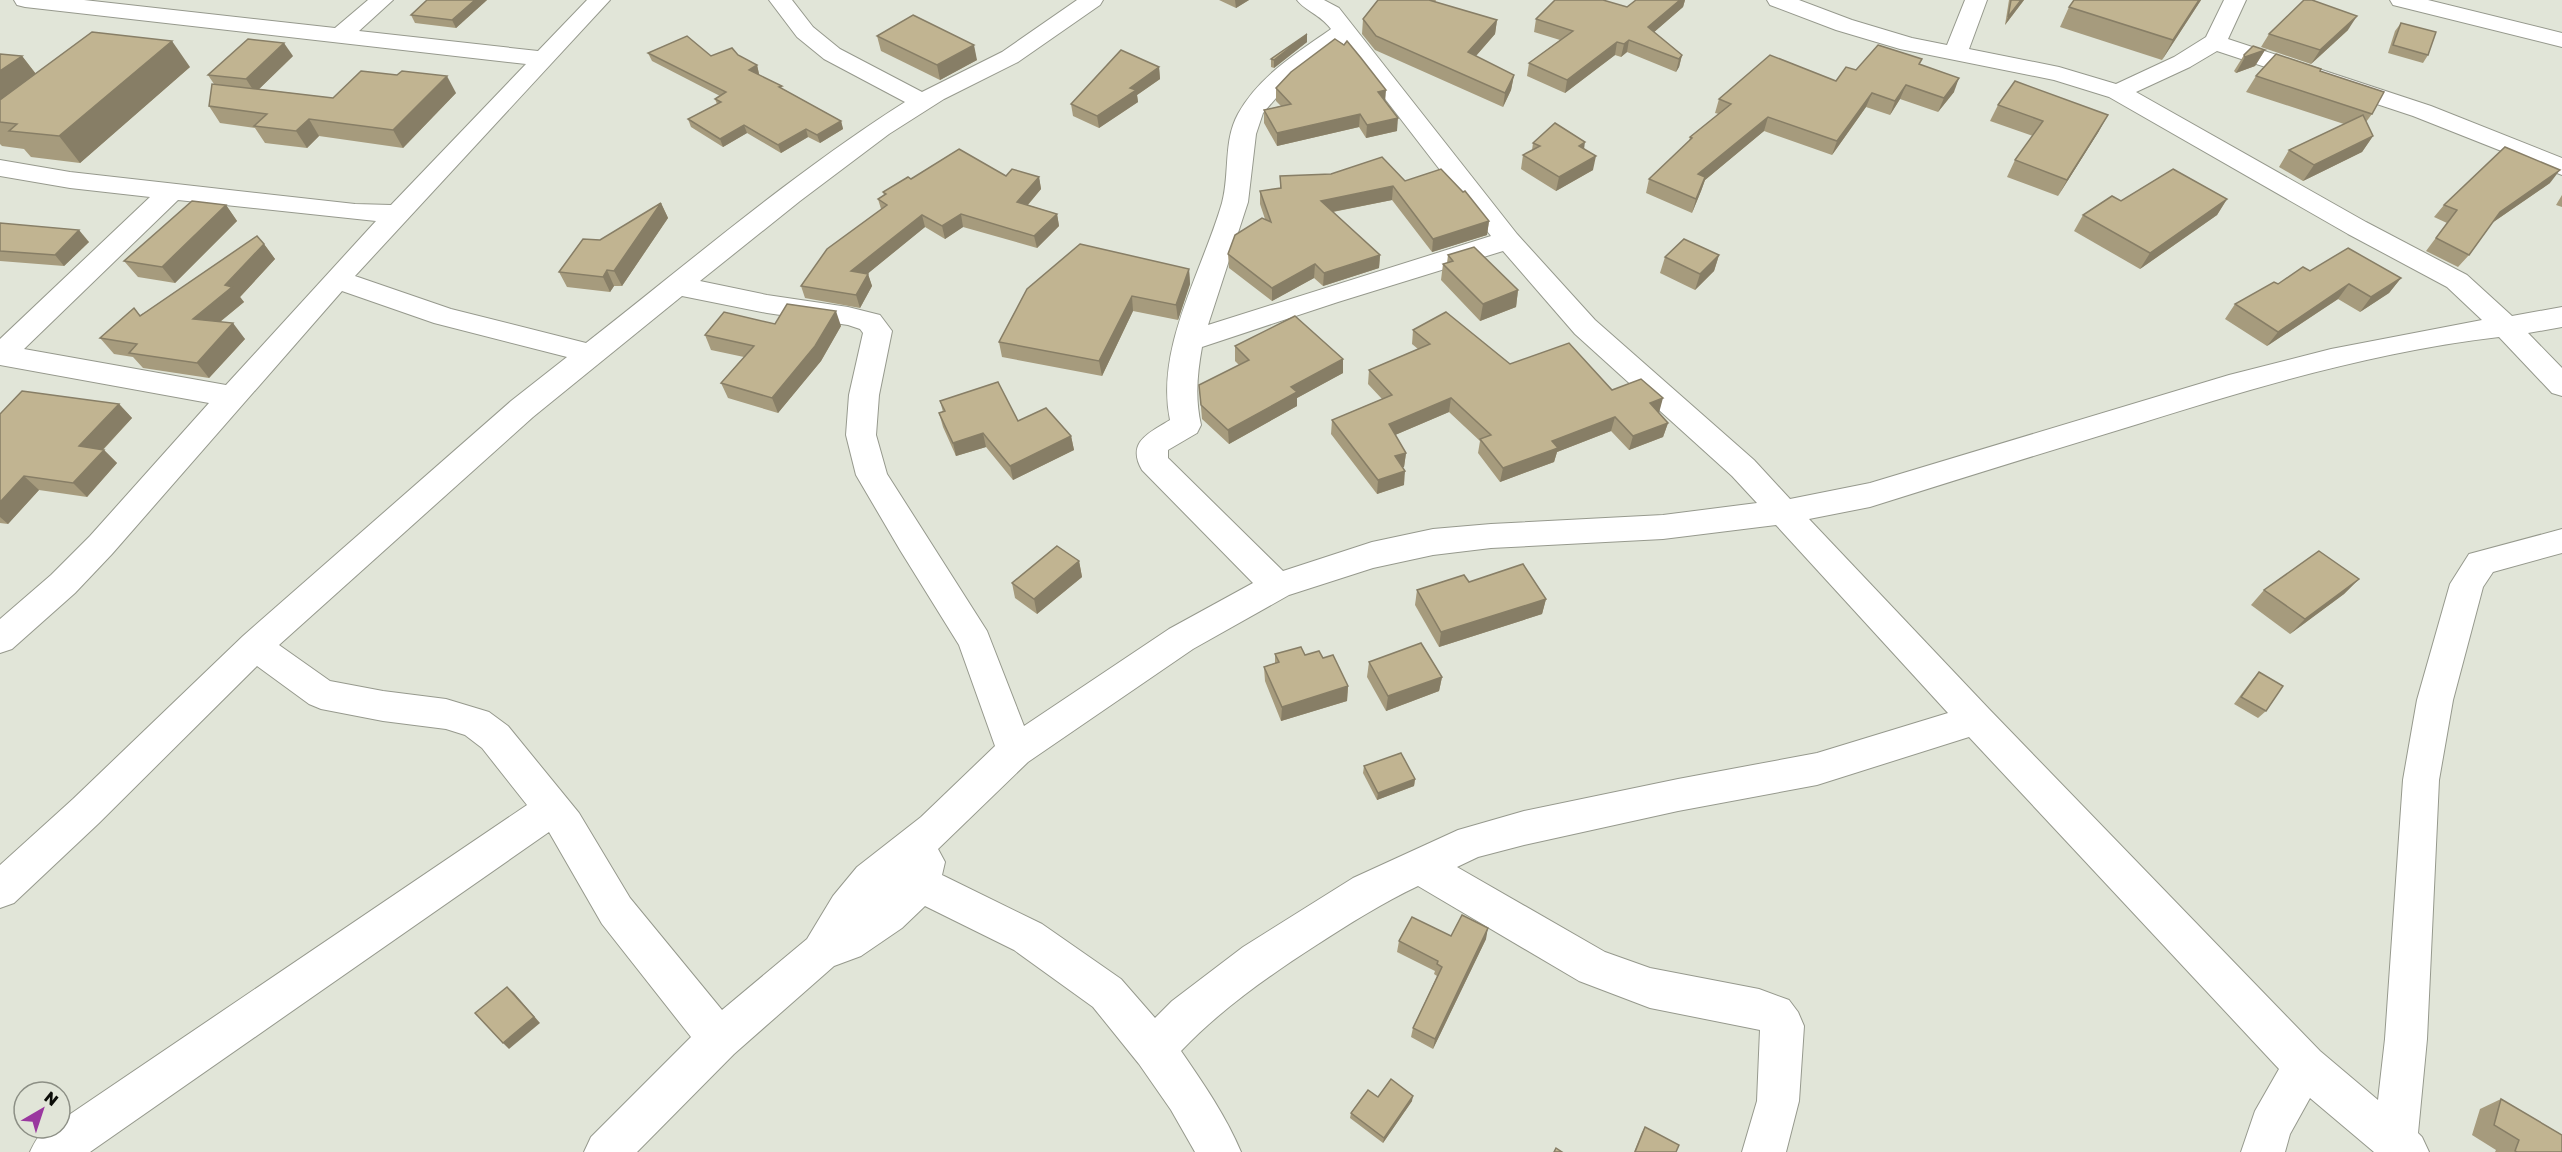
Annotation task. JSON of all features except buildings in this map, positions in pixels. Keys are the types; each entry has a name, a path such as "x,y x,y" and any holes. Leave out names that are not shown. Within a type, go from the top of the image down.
{"street":[{"path":"25,0 544,59"},
{"path":"340,36 382,0"},
{"path":"6,629 63,584 101,545 337,279 599,0"},
{"path":"780,0 805,32 832,54 923,102"},
{"path":"0,890 86,811 255,646 522,409 791,195 880,129 923,102 1010,57 1092,0"},
{"path":"1308,0 1331,13 1508,240 1585,327 1743,468 1976,720 2305,1066 2401,1147"},
{"path":"1778,0 1908,44 2059,74 2118,92 2357,228 2457,281 2560,317"},
{"path":"1956,52 1976,0"},
{"path":"2118,92 2186,59 2214,42 2235,0"},
{"path":"2401,0 2446,6 2562,40"},
{"path":"124,36 152,14"},
{"path":"1277,586 1153,462 1153,445 1186,425 1180,412 1187,342 1236,200 1242,134 1251,113 1265,93 1291,70 1343,31"},
{"path":"2214,42 2422,111 2562,167"},
{"path":"0,168 70,180 355,212 397,214"},
{"path":"1,355 172,191"},
{"path":"1187,342 1328,295 1508,240"},
{"path":"337,279 396,302 459,321 526,335 590,354"},
{"path":"2457,281 2506,327 2562,386"},
{"path":"679,286 767,304 848,316 870,322 878,331 864,395 861,435 872,475 975,641 1015,751"},
{"path":"606,1152 719,1039 821,952 847,909 871,880 934,829 1015,751 1181,639 1277,586 1372,555 1433,542 1491,536 1663,528 1783,512 1870,495 2240,382 2331,359 2461,332 2560,317"},
{"path":"1,355 232,397"},
{"path":"2401,1147 2421,780 2434,700 2467,584 2481,563 2562,541"},
{"path":"255,646 321,694 383,706 446,714 476,723 495,737 566,825 616,910 719,1039"},
{"path":"1154,1049 1187,1015 1257,961 1367,891 1471,842 1524,828 1678,795 1817,769 1976,720"},
{"path":"52,1152 551,809"},
{"path":"821,952 847,943 888,915 921,884 934,829"},
{"path":"1418,866 1593,967 1650,988 1759,1009 1773,1014 1783,1026 1778,1101 1764,1152"},
{"path":"921,884 1028,937 1107,993 1154,1049 1186,1095 1219,1152"},
{"path":"2263,1152 2270,1126 2305,1066"}]}
